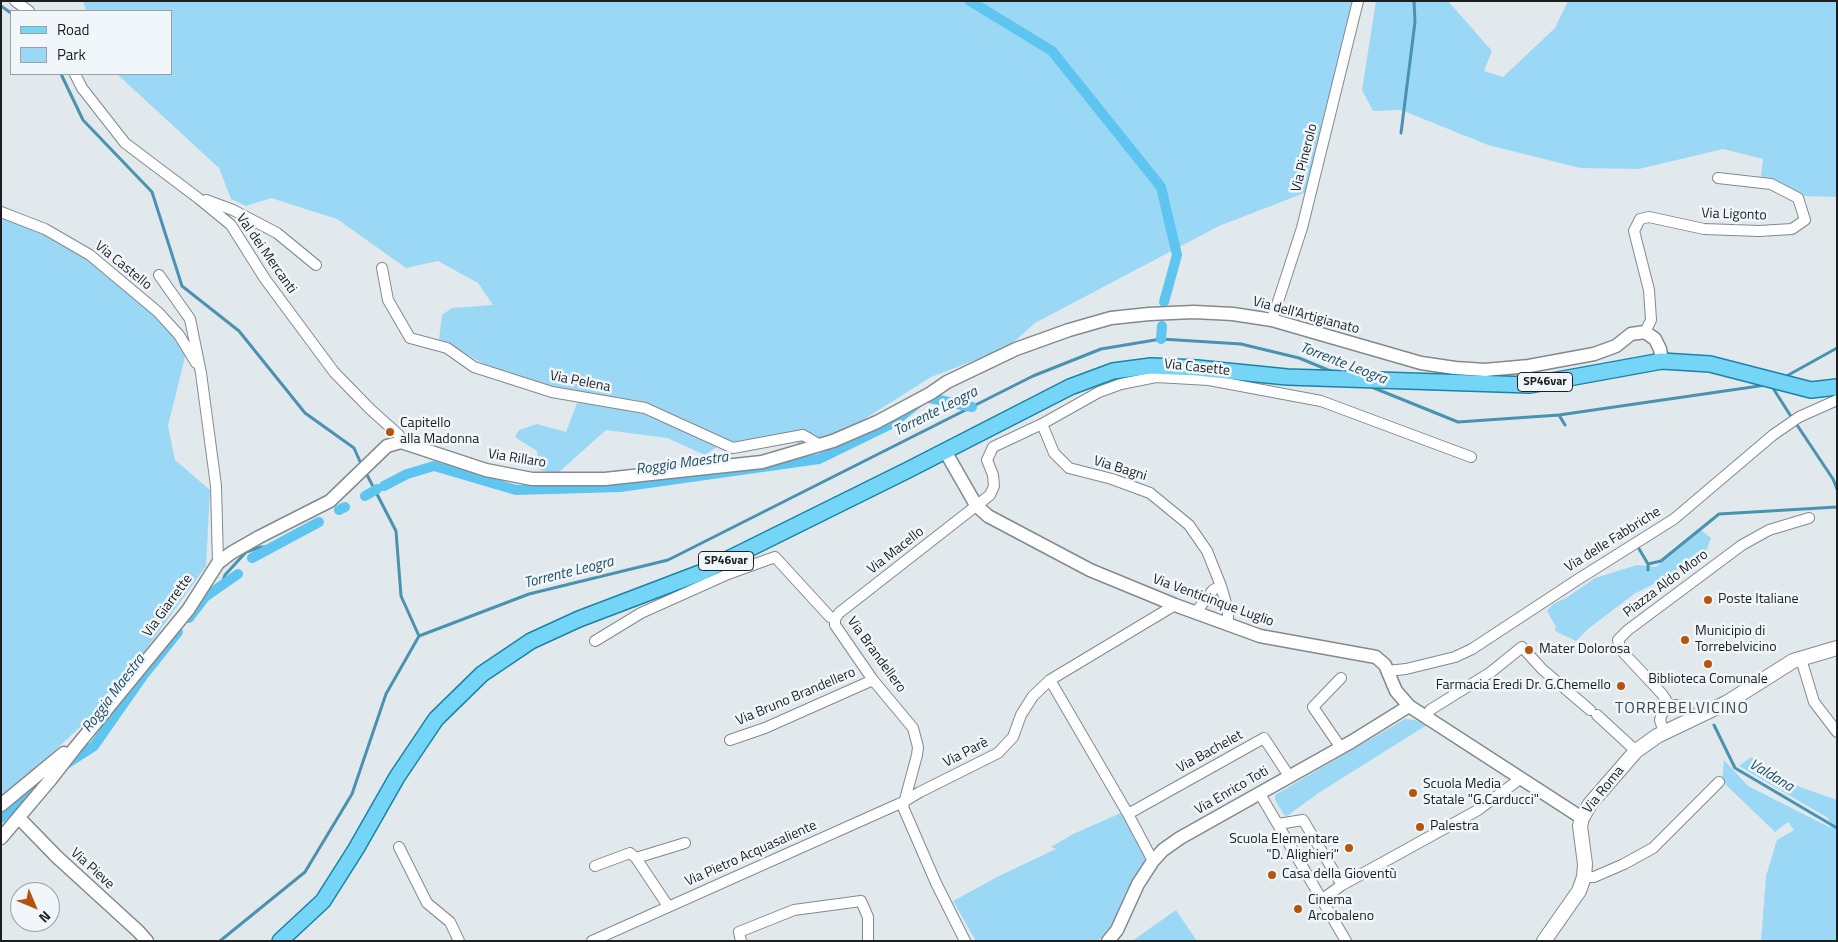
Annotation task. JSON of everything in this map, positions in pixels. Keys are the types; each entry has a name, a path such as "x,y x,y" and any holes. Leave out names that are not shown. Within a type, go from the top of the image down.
{"main road":[{"name":"SP46var","path":"280,941 323,901 356,849 397,777 436,719 482,674 539,637 579,619 700,573 945,451 1070,386 1113,372 1151,366 1197,368 1287,377 1530,385 1662,361 1710,364 1811,390 1837,387"},
{"name":"Via Roma","path":"1547,940 1579,891 1584,877 1585,864 1580,826 1582,818 1590,804 1636,751 1650,740 1728,702 1781,667 1837,648"}],"street":[{"path":"15,1 28,10"},
{"name":"Via Pinerolo","path":"1272,320 1302,228 1358,1"},
{"name":"Val dei Mercanti","path":"76,75 82,88 125,143 231,225 265,279 334,372 370,409 399,435 401,442"},
{"name":"Via Ligonto","path":"1645,332 1651,320 1649,290 1634,231 1640,219 1649,217 1704,229 1759,231 1792,229 1805,220 1798,198 1771,184 1718,178"},
{"path":"198,198 233,210 277,233 316,264"},
{"name":"Via Castello","path":"1,212 44,229 90,255 158,312 179,335 202,373"},
{"name":"Via Pelena","path":"382,268 388,300 410,338 447,348 474,367 552,392 645,408 734,448 802,435 820,445"},
{"name":"Via Castello","path":"159,275 190,319 202,373 216,486 218,563"},
{"name":"Via dell'Artigianato","path":"877,422 931,393 947,382 1016,349 1069,330 1111,318 1194,312 1233,314 1272,320 1421,363 1485,370 1529,366 1594,354 1616,346 1632,334 1645,332"},
{"path":"1645,332 1655,339 1660,349 1662,361"},
{"name":"Via Casette","path":"976,505 990,495 994,486 994,475 987,460 993,447 1042,424 1099,392 1121,384 1156,377 1209,380 1321,401 1471,457"},
{"name":"Via delle Fabbriche","path":"1387,671 1406,669 1456,657 1472,649 1674,518 1799,417 1837,400"},
{"name":"Via Rillaro","path":"401,442 486,470 532,479 605,479 762,462 833,441 877,422"},
{"name":"Via Bagni","path":"1042,424 1054,453 1070,468 1112,479 1150,492 1189,524 1207,551 1221,586 1228,610 1228,623"},
{"path":"218,563 259,537 330,501 387,446 401,442"},
{"name":"Via Venticinque Luglio","path":"945,451 976,505 988,516 1090,570 1175,605 1260,636 1376,657 1385,665 1396,691 1409,706 1520,780 1582,818"},
{"name":"Via Macello","path":"835,619 839,613 976,505"},
{"name":"Piazza Aldo Moro","path":"1670,706 1662,694 1621,650 1618,640 1628,630 1742,545 1769,530 1809,518"},
{"name":"Via Brandellero","path":"595,641 640,612 728,574 775,557 825,612 835,619 835,625 873,680 913,728 916,737 917,755 903,802"},
{"name":"Via Giarrette","path":"89,731 188,610 218,563"},
{"path":"1196,612 1204,599 1213,590 1221,586"},
{"name":"Via Parè","path":"920,792 998,753 1013,737 1021,715 1033,696 1050,680 1175,605"},
{"path":"1427,719 1430,710 1491,672 1522,647 1542,669 1636,751"},
{"path":"1801,659 1814,702 1837,732"},
{"path":"1341,678 1313,706 1342,748"},
{"name":"Via Bruno Brandellero","path":"730,740 765,728 873,680"},
{"path":"1050,680 1128,814 1153,861"},
{"name":"Via Enrico Toti","path":"1108,941 1117,930 1138,884 1153,861 1163,850 1180,838 1342,748 1409,706"},
{"path":"1664,733 1660,720 1662,713 1670,706 1682,706 1688,710 1693,719"},
{"path":"1,838 89,731"},
{"path":"1,805 34,780 89,731"},
{"name":"Via Bachelet","path":"1128,814 1155,794 1264,738 1289,776"},
{"path":"1324,904 1342,885 1478,810 1520,780"},
{"path":"1584,877 1594,877 1624,864 1653,848 1719,782"},
{"name":"Via Pietro Acquasaliente","path":"592,941 903,802 920,792"},
{"path":"1260,794 1346,941"},
{"path":"903,802 905,814 965,941"},
{"name":"Via Pieve","path":"19,818 147,941"},
{"path":"1278,824 1303,820 1342,885"},
{"path":"636,858 685,843"},
{"path":"399,847 427,903 450,922 460,941"},
{"path":"595,866 630,853 636,858 668,906"},
{"path":"741,941 739,932 794,910 861,901 868,917 868,941"}],"green space":[{"path":"83,1 1353,1 1307,192 1219,226 1035,323 1007,348 931,377 847,430 803,446 780,434 728,445 637,400 535,391 439,340 442,315 452,308 493,305 478,283 438,261 406,268 337,219 271,198 246,206 231,199 219,168 118,75 172,75 172,10 86,10"},
{"path":"1376,1 1448,1 1492,51 1484,71 1503,77 1555,28 1568,1 1837,1 1837,197 1803,196 1761,176 1763,159 1723,149 1639,169 1580,168 1488,145 1401,110 1373,111 1362,90"},
{"path":"1,205 31,218 107,267 172,327 187,349 168,426 175,460 210,490 206,566 111,698 1,801"},
{"path":"577,403 628,404 718,446 705,455 667,438 606,430 559,472 539,470 537,451 515,437 519,430 537,424 566,432"},
{"path":"1701,530 1711,538 1706,551 1685,568 1634,594 1588,629 1576,641 1555,631 1556,627 1547,611 1553,604 1566,598 1595,578 1637,565 1656,567"},
{"path":"1405,719 1415,720 1427,725 1320,792 1287,816 1284,815 1275,800 1275,795"},
{"path":"1751,757 1800,787 1837,800 1837,941 1761,941 1766,876 1777,840 1794,830 1788,822 1775,832 1722,781 1724,760 1748,786 1831,828 1828,818 1739,766"},
{"path":"1121,813 1145,854 1145,862 1116,919 1098,941 976,941 953,901 999,876 1056,849 1051,847 1073,834"},
{"path":"1176,910 1197,941 1132,941"}],"waterway":[{"path":"970,1 1052,51 1161,187 1177,255 1164,302"},
{"path":"1401,133 1415,22 1414,1"},
{"path":"1,6 10,12"},
{"path":"61,75 83,120 152,192 182,286 239,331 305,413 354,448 362,466"},
{"path":"1161,339 1162,326"},
{"name":"Torrente Leogra","path":"220,941 305,872 352,794 386,694 419,636 529,594 668,560 1033,376 1101,349 1161,339 1241,344 1299,358 1333,372"},
{"name":"Torrente Leogra","path":"1783,378 1837,348"},
{"name":"Torrente Leogra","path":"1369,386 1458,422 1559,415 1766,385"},
{"path":"1771,385 1792,418"},
{"name":"Roggia Maestra","path":"384,486 407,474 434,466 516,490 620,487 819,459 893,423 925,397 972,407"},
{"name":"Valdana","path":"1559,415 1565,425"},
{"path":"1797,425 1833,479 1837,489"},
{"path":"365,471 396,531 401,596 419,636"},
{"name":"Roggia Maestra","path":"365,496 377,489"},
{"name":"Roggia Maestra","path":"339,510 345,507"},
{"path":"1648,564 1661,561 1719,514 1837,507"},
{"name":"Roggia Maestra","path":"252,558 319,522"},
{"path":"221,586 225,575 246,552 261,547 272,547"},
{"name":"Valdana","path":"1638,547 1648,564 1648,570"},
{"name":"Roggia Maestra","path":"189,618 205,597 238,574"},
{"name":"Roggia Maestra","path":"66,764 94,746 143,676 178,632"},
{"name":"Valdana","path":"1714,725 1735,768 1837,828"},
{"name":"Roggia Maestra","path":"1,818 32,787 51,774"}],"place":[{"name":"Capitello alla Madonna","path":"390,432"},
{"name":"Poste Italiane","path":"1708,600"},
{"name":"Municipio di Torrebelvicino","path":"1685,640"},
{"name":"Mater Dolorosa","path":"1529,650"},
{"name":"Biblioteca Comunale","path":"1708,664"},
{"name":"Farmacia Eredi Dr. G.Chemello","path":"1621,686"},
{"name":"Scuola Media Statale \"G.Carducci\"","path":"1413,793"},
{"name":"Palestra","path":"1420,827"},
{"name":"Scuola Elementare \"D. Alighieri\"","path":"1349,848"},
{"name":"Casa della Gioventù","path":"1272,875"},
{"name":"Cinema Arcobaleno","path":"1298,909"}],"district":[{"name":"TORREBELVICINO","path":"1682,709"}]}
